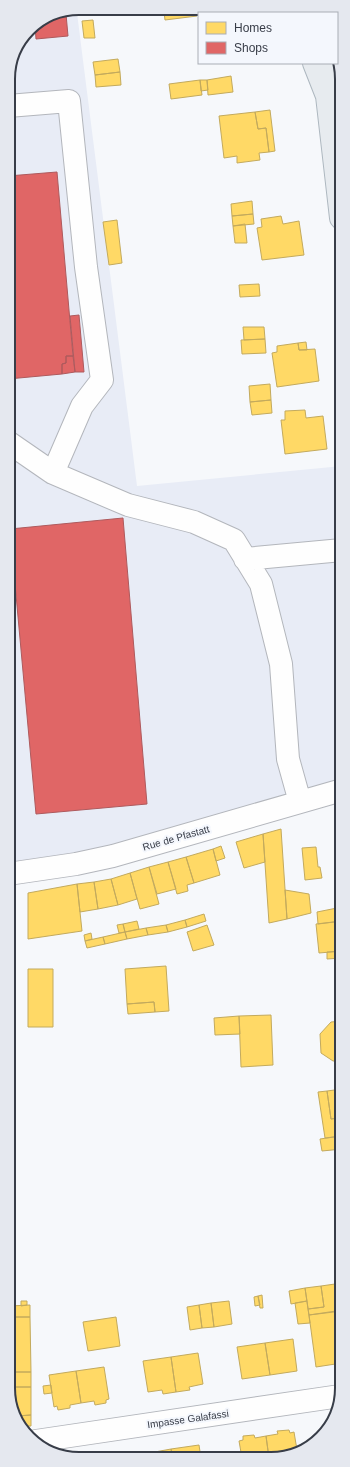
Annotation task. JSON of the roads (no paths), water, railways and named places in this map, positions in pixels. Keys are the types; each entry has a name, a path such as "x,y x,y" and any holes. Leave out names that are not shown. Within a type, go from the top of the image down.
{"main road":[{"path":"314,64 327,96 335,166"},
{"path":"327,96 334,73"}],"street":[{"path":"15,105 69,101 86,267 102,380 82,406 53,473"},
{"path":"15,447 53,473 128,505 194,522 234,540 261,584 281,664 288,759 300,802"},
{"path":"245,558 335,551"},
{"name":"Rue de Pfastatt","path":"15,873 76,864 113,856 335,792"},
{"name":"Impasse Galafassi","path":"42,1440 334,1397"}]}
